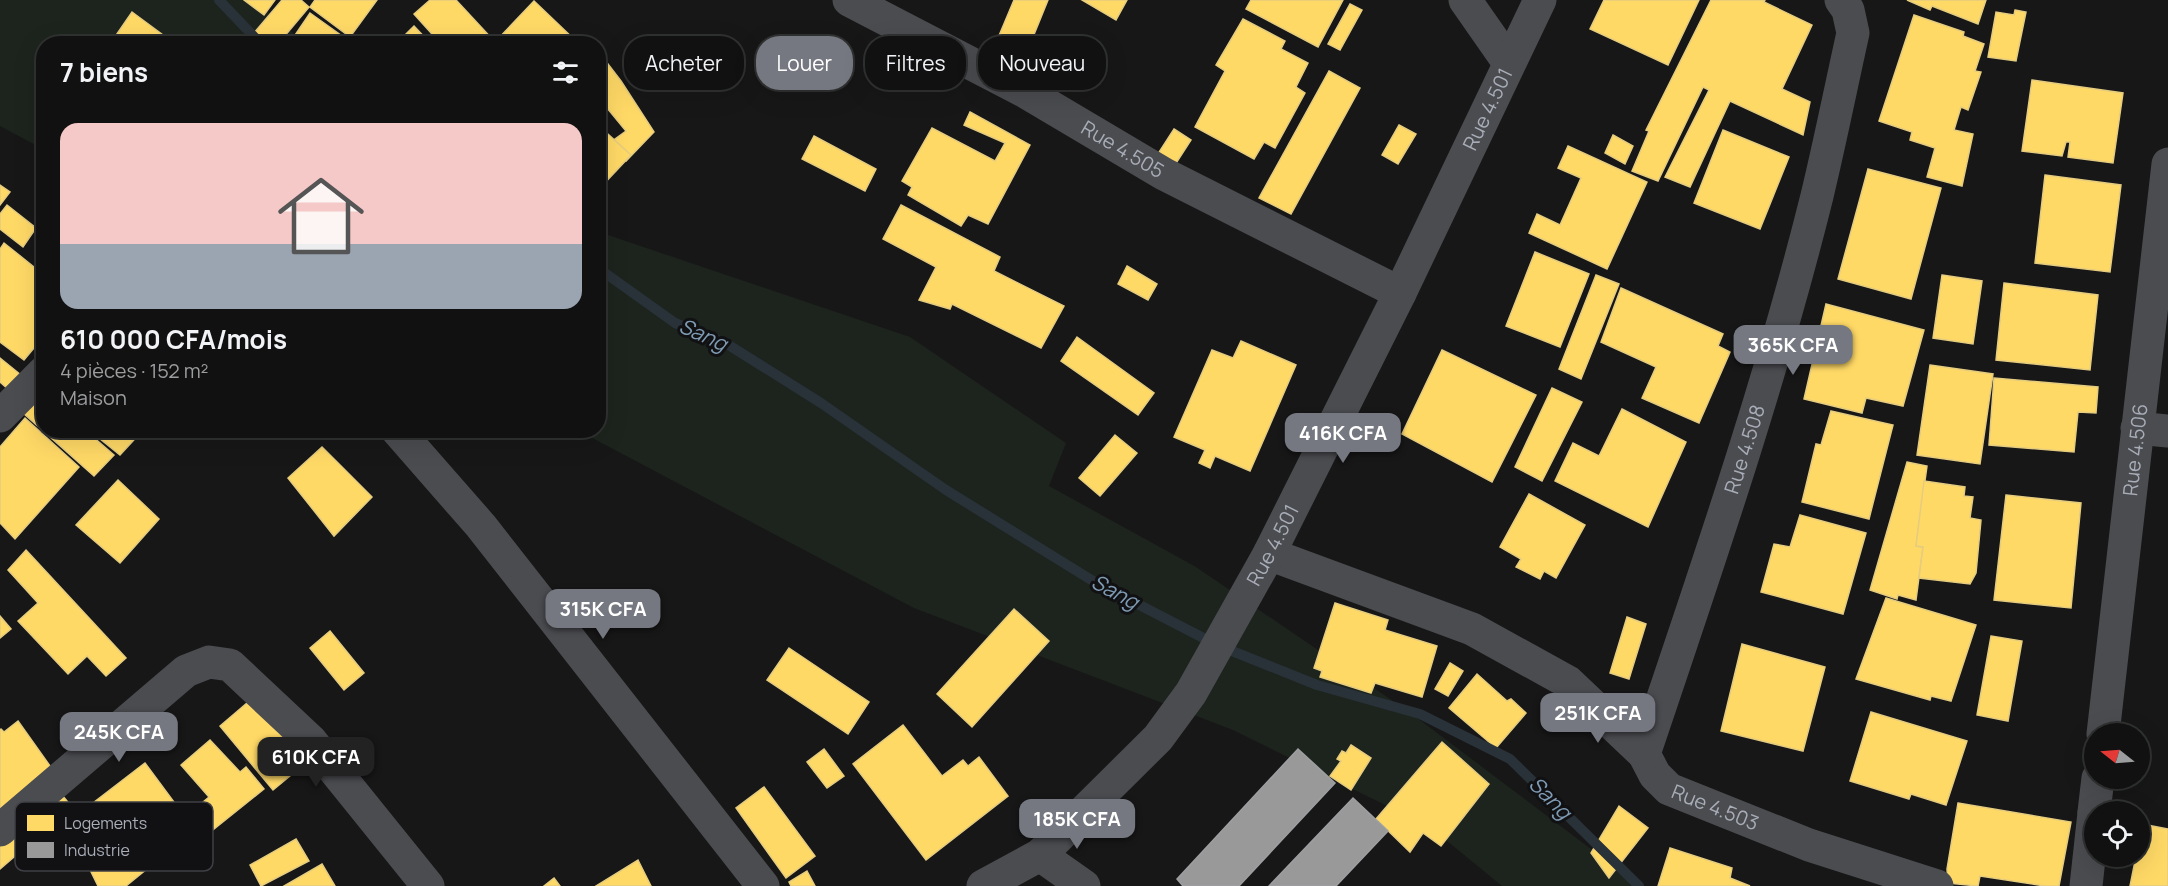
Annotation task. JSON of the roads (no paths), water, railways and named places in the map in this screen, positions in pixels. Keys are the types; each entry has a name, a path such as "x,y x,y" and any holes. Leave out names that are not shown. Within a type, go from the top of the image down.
{"street":[{"name":"Rue 4.505","path":"849,0 1024,91 1164,174 1400,293"},
{"path":"1466,0 1509,63"},
{"name":"Rue 4.501","path":"983,886 1040,855 1158,738 1191,693 1269,554 1400,293 1540,0"},
{"name":"Rue 4.508","path":"1644,754 1722,523 1774,351 1816,197 1854,33 1848,10 1841,0"},
{"name":"Rue 4.506","path":"2105,723 2152,429 2168,164"},
{"path":"0,416 36,380"},
{"path":"404,438 481,526 763,886"},
{"name":"Rue 4.503","path":"1269,554 1472,629 1569,682 1644,754 1655,775 1669,789 1809,844 1937,886"},
{"path":"33,802 186,672 209,662 230,665 311,741 428,886"},
{"path":"0,830 15,817"},
{"path":"1040,855 1084,886"},
{"path":"2086,886 2088,867"}],"waterway":[{"name":"Sang","path":"219,0 253,36"},
{"name":"Sang","path":"606,274 675,323 727,344 821,403 946,490 1093,581 1217,645 1317,685 1420,714 1510,759 1639,886"}]}
